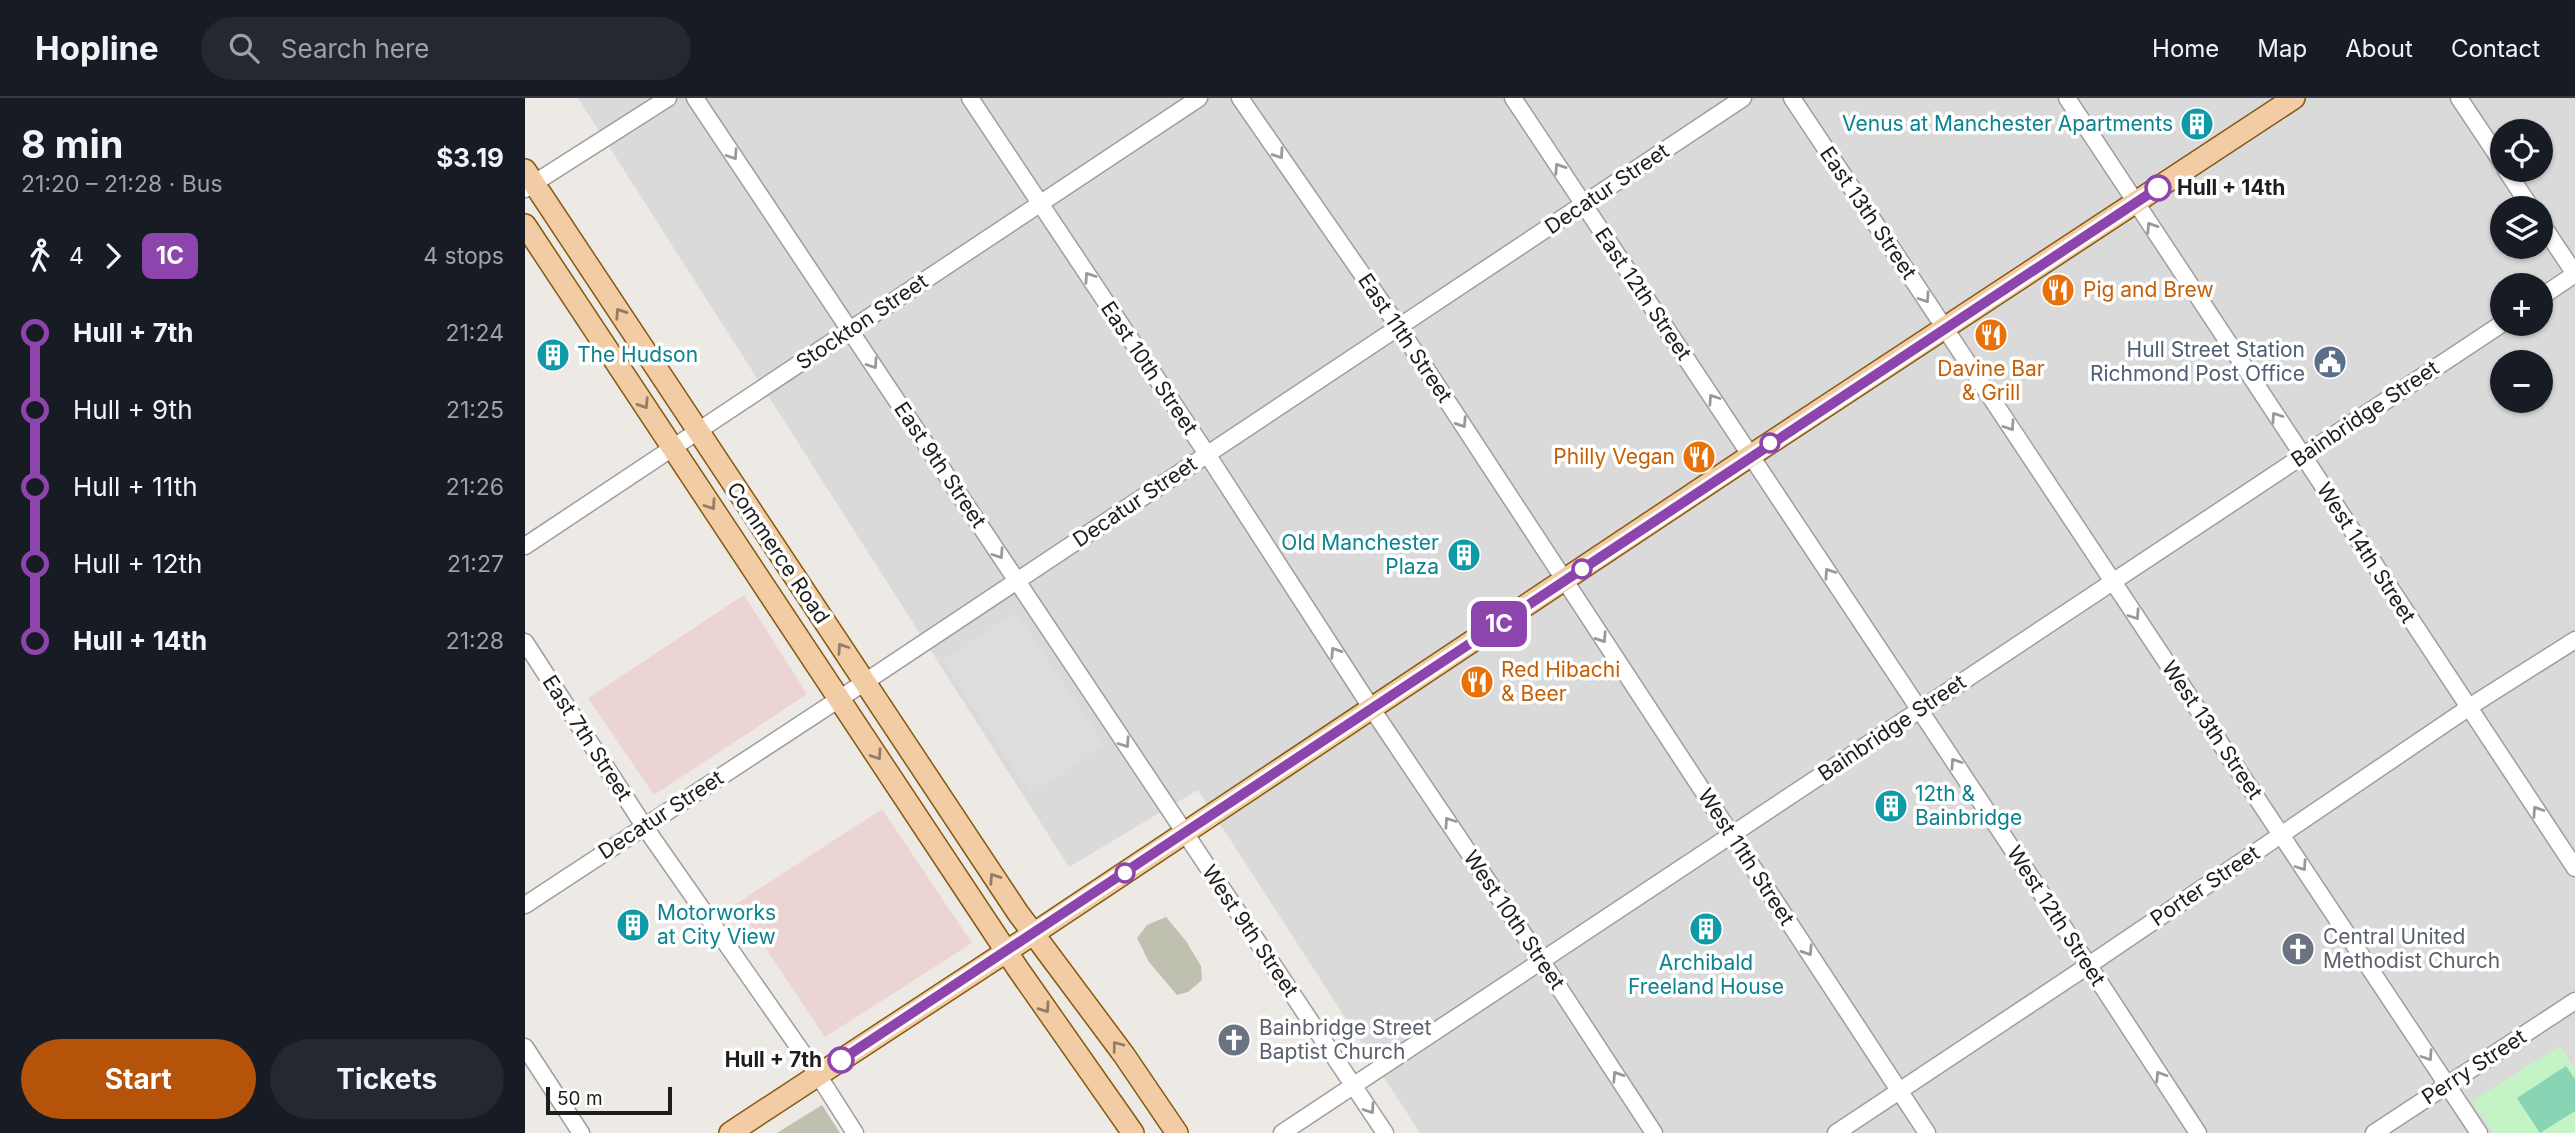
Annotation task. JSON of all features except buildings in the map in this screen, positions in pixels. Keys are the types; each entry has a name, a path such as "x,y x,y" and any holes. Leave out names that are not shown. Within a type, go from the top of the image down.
{"main road":[{"path":"730,1133 2294,98"},
{"name":"Commerce Road","path":"528,181 1033,934 1124,1055 1178,1133"},
{"name":"Commerce Road","path":"525,225 1007,951 1133,1133"}],"street":[{"path":"528,181 668,98"},
{"name":"East 9th Street","path":"695,98 1184,833"},
{"name":"East 10th Street","path":"971,98 1372,709"},
{"name":"Stockton Street","path":"525,546 1199,98"},
{"name":"East 11th Street","path":"1240,98 1398,326 1565,581"},
{"name":"East 12th Street","path":"1513,98 1750,456"},
{"name":"Decatur Street","path":"525,905 1743,98"},
{"name":"East 13th Street","path":"1792,98 1945,328"},
{"name":"West 14th Street","path":"2067,98 2575,867"},
{"path":"2459,98 2490,144"},
{"path":"2553,241 2575,274 2553,289"},
{"name":"West 13th Street","path":"1945,328 2479,1133"},
{"name":"Bainbridge Street","path":"1282,1133 2490,332"},
{"name":"West 12th Street","path":"1750,456 2198,1133"},
{"name":"West 11th Street","path":"1565,581 1927,1133"},
{"name":"Porter Street","path":"1836,1133 2469,708 2575,640"},
{"name":"East 7th Street","path":"525,642 644,826 818,1075 855,1133"},
{"name":"West 10th Street","path":"1372,709 1654,1133"},
{"name":"West 9th Street","path":"1184,833 1385,1133"},
{"name":"Perry Street","path":"2374,1133 2575,1001"},
{"path":"525,1047 581,1133"}],"shaded area":[{"path":"578,98 2575,98 2575,1133 1420,1133 1198,790 1069,867"},
{"path":"744,595 807,694 654,795 588,698"},
{"path":"1016,612 1104,745 1031,794 942,661"},
{"path":"882,809 972,943 825,1037 736,904"},
{"path":"1166,917 1186,941 1201,966 1202,980 1188,992 1177,995 1149,962 1137,938 1147,925"},
{"path":"822,1105 840,1133 777,1133"}],"green space":[{"path":"2560,1046 2575,1069 2575,1133 2493,1133 2472,1101"},
{"path":"2566,1066 2575,1079 2575,1111 2540,1133 2517,1098"}],"bus line":[{"name":"1C","path":"841,1060 2158,188"}],"place":[{"name":"Venus at Manchester Apartments","path":"2197,124"},
{"name":"Hull + 14th","path":"2158,188"},
{"name":"Pig and Brew","path":"2058,290"},
{"name":"Davine Bar & Grill","path":"1991,335"},
{"name":"The Hudson","path":"553,355"},
{"name":"Hull Street Station Richmond Post Office","path":"2330,362"},
{"name":"Philly Vegan","path":"1699,457"},
{"name":"Old Manchester Plaza","path":"1464,555"},
{"name":"Red Hibachi & Beer","path":"1477,682"},
{"name":"12th & Bainbridge","path":"1891,806"},
{"name":"Motorworks at City View","path":"633,925"},
{"name":"Archibald Freeland House","path":"1706,929"},
{"name":"Central United Methodist Church","path":"2298,949"},
{"name":"Bainbridge Street Baptist Church","path":"1234,1040"},
{"name":"Hull + 7th","path":"841,1060"}]}
